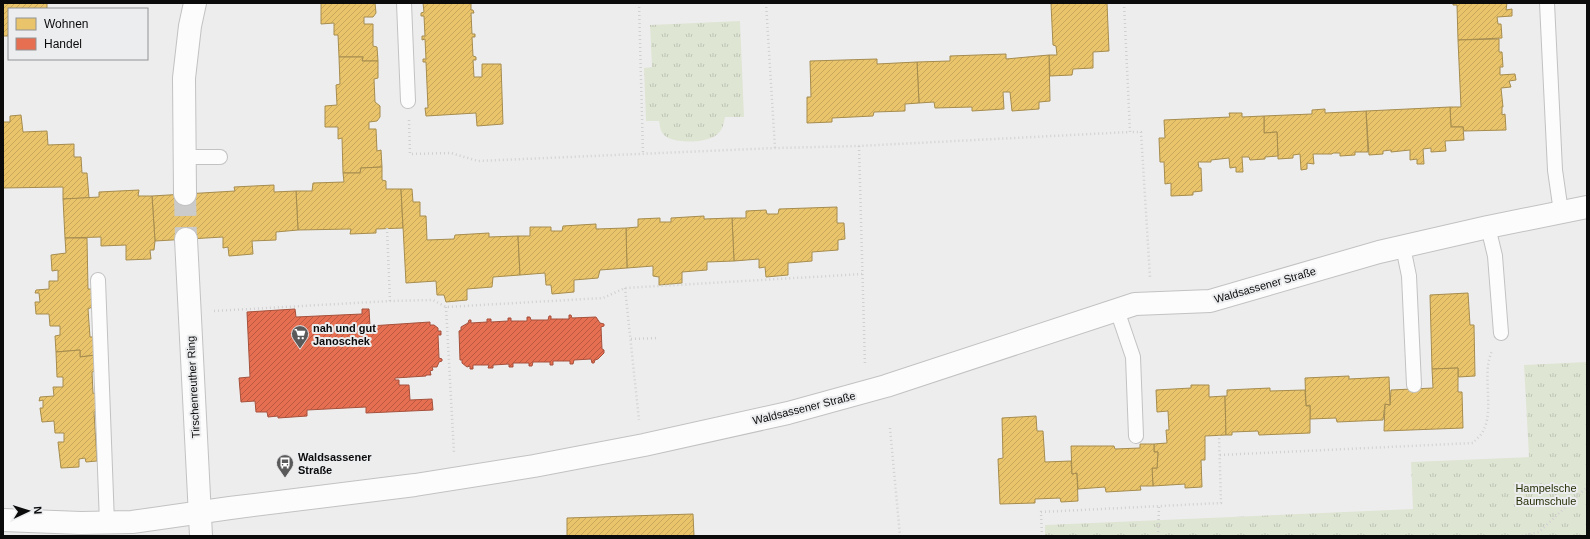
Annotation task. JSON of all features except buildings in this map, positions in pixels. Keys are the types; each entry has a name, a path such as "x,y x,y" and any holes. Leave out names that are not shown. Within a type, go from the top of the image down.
{"street":[{"path":"185,194 184,78 190,26 195,3"},
{"name":"Waldsassener Straße","path":"3,520 108,523 132,522 199,512 415,485 534,466 714,430 788,413 886,386 1134,304 1210,301 1379,252 1488,227 1587,207"},
{"name":"Tirschenreuther Ring","path":"186,239 201,536"}],"lane":[{"path":"404,3 408,101"},
{"path":"1547,3 1555,170 1561,212"},
{"path":"184,157 220,157"},
{"path":"1488,227 1494,256 1501,333"},
{"path":"1402,247 1409,276 1414,385"},
{"path":"98,280 108,523"},
{"path":"1118,310 1133,357 1136,436"}],"path":[{"path":"638,3 643,154"},
{"path":"766,3 775,148"},
{"path":"1124,3 1130,132"},
{"path":"408,101 410,154 451,153 478,161 775,148 859,146 1141,132 1150,277"},
{"path":"859,146 865,366"},
{"path":"387,228 390,301"},
{"path":"190,313 390,301 433,300 446,307 603,298 625,288 863,274"},
{"path":"625,288 639,421"},
{"path":"446,307 454,454"},
{"path":"1220,455 1473,443 1483,433 1487,422 1488,361 1501,333"},
{"path":"631,340 659,338"},
{"path":"890,428 900,536"},
{"path":"1042,536 1041,512 1221,503 1219,435"},
{"path":"1522,536 1539,532 1587,487"},
{"path":"1158,536 1159,506"}],"green space":[{"path":"740,21 744,117 725,117 721,130 715,136 704,140 689,142 668,138 662,132 659,121 646,121 644,68 652,67 650,25"},
{"name":"Hampelsche Baumschule","path":"1587,362 1587,536 1045,536 1045,525 1413,509 1411,462 1529,457 1524,365"}],"tunnel":[{"path":"185,194 186,239"}],"place":[{"name":"nah und gut Janoschek","path":"300,349"},
{"name":"Waldsassener Straße","path":"285,478"}]}
